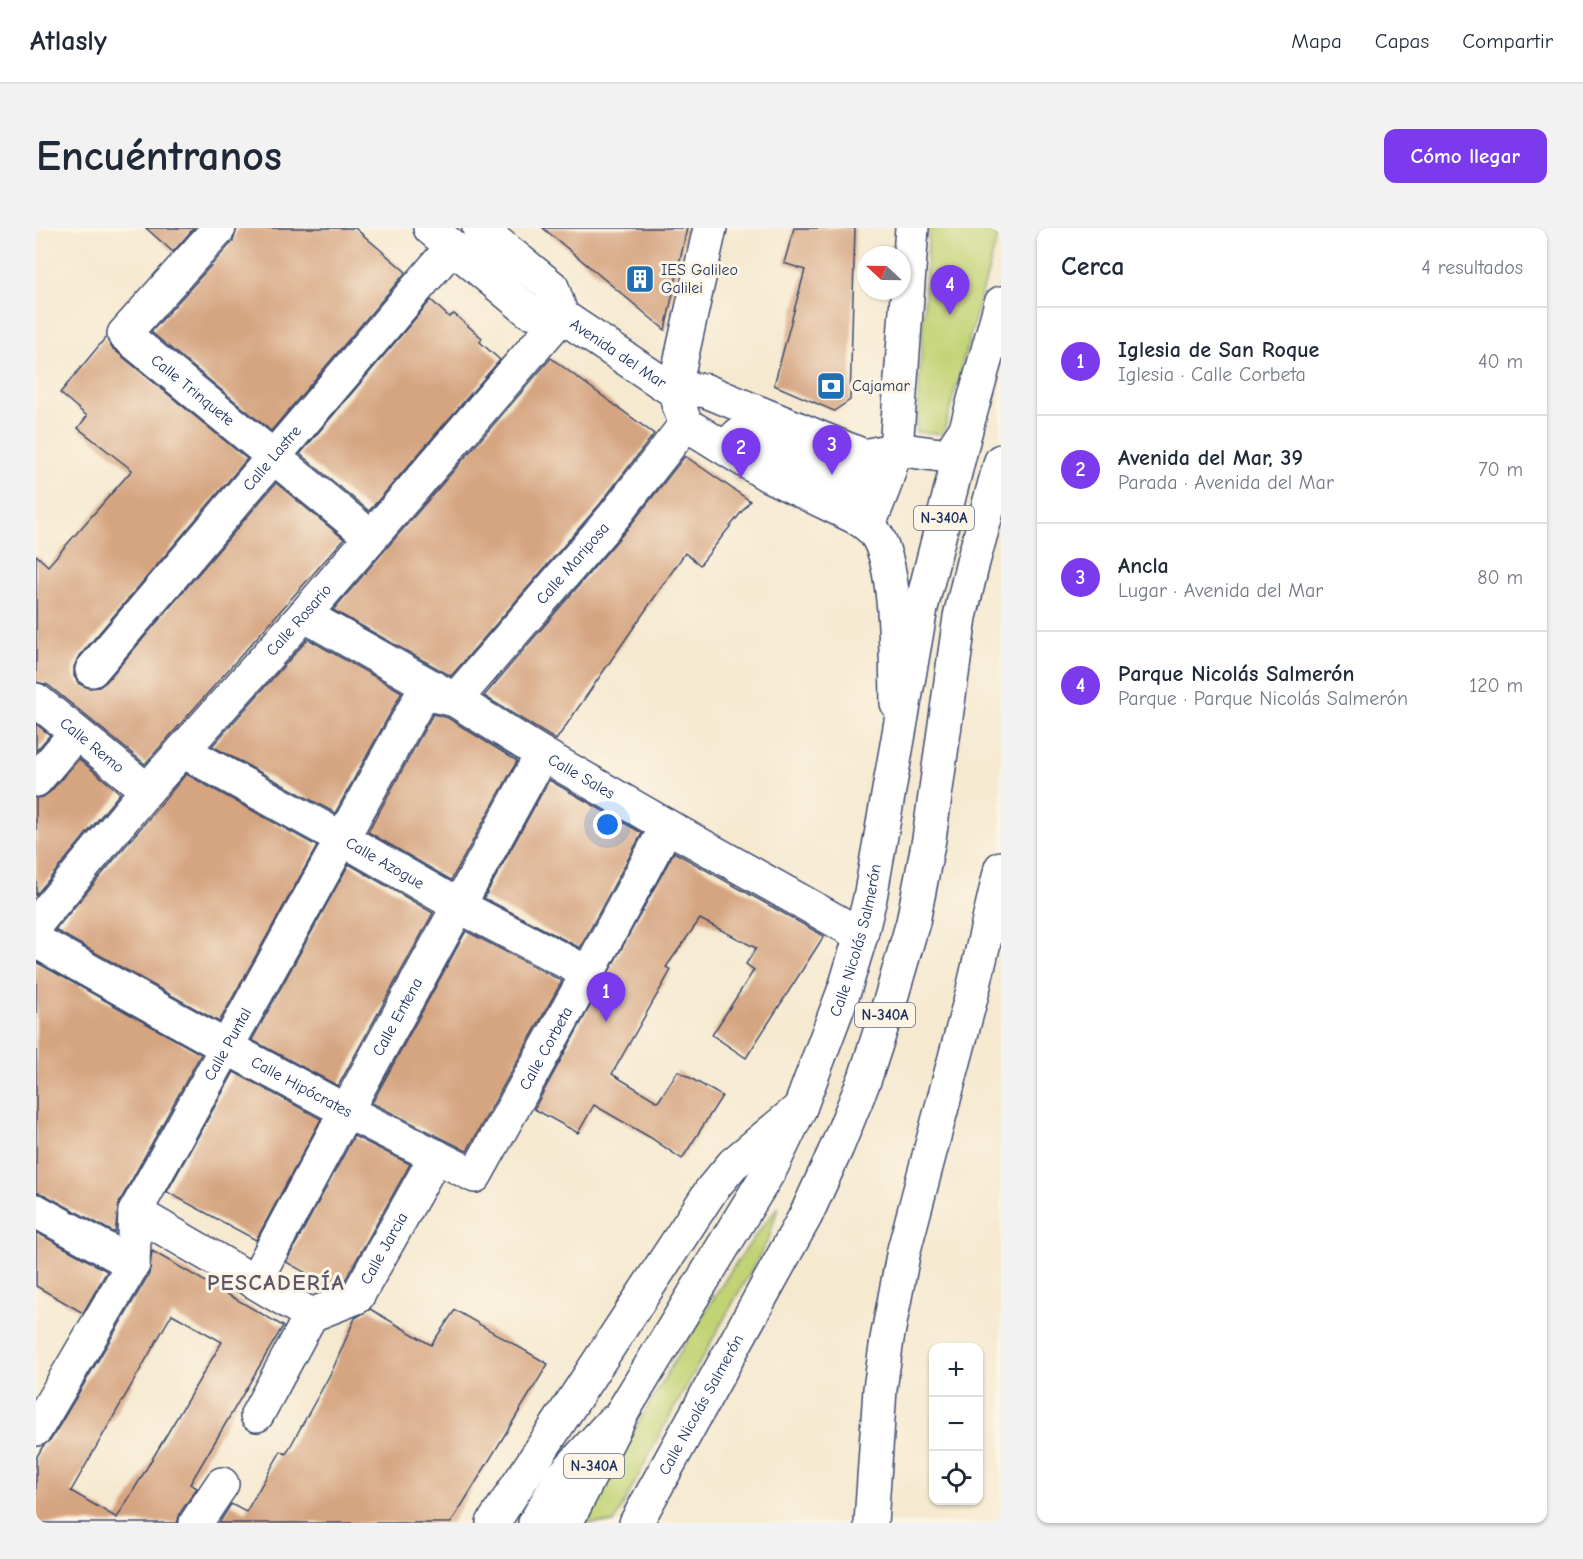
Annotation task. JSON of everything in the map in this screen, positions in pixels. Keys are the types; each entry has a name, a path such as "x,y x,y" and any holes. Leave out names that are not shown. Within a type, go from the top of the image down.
{"main road":[{"name":"Calle Trinquete","path":"219,228 124,334 371,537"},
{"name":"Avenida del Mar","path":"479,228 552,287 562,316"},
{"path":"674,391 710,228"},
{"path":"857,518 872,517 896,449 912,228"},
{"name":"Calle Lastre","path":"92,670 274,458 441,237"},
{"name":"Avenida del Mar","path":"441,237 529,311 562,316 674,391 704,390 864,456 896,449"},
{"name":"Calle Nicolás Salmerón","path":"566,1523 622,1410 771,1168 800,1108 845,988 870,898 921,608 966,429 1001,303"},
{"name":"Calle Rosario","path":"36,924 147,790 304,615 562,316"},
{"name":"Avenida del Mar","path":"674,391 686,424"},
{"path":"686,424 768,475 857,518 870,526 877,535 888,569 894,607 897,735"},
{"name":"Calle Mariposa","path":"455,700 614,516 686,424"},
{"path":"896,449 948,456 966,429"},
{"name":"Calle Nicolás Salmerón","path":"636,1523 806,1215 865,1078 913,922 930,829 960,617 1001,461"},
{"name":"Calle Sales","path":"304,615 861,936"},
{"name":"Calle Puntal","path":"36,1429 133,1264 135,1212 423,693 455,700"},
{"name":"Calle Remo","path":"36,700 147,790"},
{"path":"36,780 76,733"},
{"name":"Calle Azogue","path":"183,752 344,839 459,906 588,973"},
{"name":"Calle Entena","path":"255,1281 542,754"},
{"name":"Calle Corbeta","path":"475,1176 667,826"},
{"path":"871,1523 879,1389 902,1261 974,990 1001,868"},
{"name":"Calle Hipócrates","path":"36,941 226,1047 475,1176"},
{"path":"493,1523 712,1189 740,1158 800,1108"},
{"name":"Calle Jarcia","path":"310,1315 357,1297 436,1156"},
{"path":"36,1211 133,1264"},
{"path":"135,1212 310,1315 256,1415"},
{"path":"535,1523 561,1478 622,1410"},
{"path":"196,1523 222,1484"}],"green space":[{"path":"929,228 1000,228 943,434 916,432"},
{"path":"778,1207 769,1238 656,1441 614,1523 587,1523 632,1434 677,1357 732,1269"}],"building":[{"path":"146,228 194,228 173,252"},
{"path":"237,228 355,228 406,272 271,431 151,332 233,241"},
{"name":"IES Galileo Galilei","path":"543,228 687,228 665,330"},
{"path":"794,228 855,228 850,400 834,411 774,385 805,270 784,263"},
{"path":"431,300 449,317 454,314 482,338 480,342 500,360 369,511 300,454"},
{"path":"106,337 112,348 247,459 78,658 74,667 74,676 79,684 89,688 99,687 106,682 276,483 344,539 145,764 48,685 36,682 36,555 48,566 132,470 78,428 87,416 60,393"},
{"path":"551,358 654,434 600,504 451,676 333,610"},
{"path":"685,456 750,501 700,565 685,553 556,740 484,696 628,528"},
{"path":"308,639 402,692 335,813 212,746"},
{"path":"433,714 448,718 517,761 451,880 368,832"},
{"path":"36,724 50,735 36,751"},
{"path":"79,759 120,793 36,895 36,798 43,797 50,792"},
{"path":"186,774 317,846 219,1022 55,930"},
{"path":"549,780 642,833 580,948 484,898"},
{"path":"674,852 824,936 746,1058 712,1035 754,970 746,964 756,948 700,919 666,967 671,970 612,1074 658,1102 678,1071 722,1096 682,1159 594,1105 578,1133 534,1109"},
{"path":"349,864 433,913 338,1086 252,1040"},
{"path":"466,931 562,981 467,1151 372,1103"},
{"path":"36,962 201,1054 119,1203 115,1233 36,1192"},
{"path":"234,1072 321,1119 256,1240 167,1192"},
{"path":"354,1136 410,1164 344,1282 332,1287 286,1262"},
{"path":"36,1232 107,1271 83,1313 36,1286"},
{"path":"152,1251 283,1326 190,1484 197,1488 180,1513 177,1523 36,1523 36,1458 43,1446 52,1438 149,1274","holes":["172,1314 222,1342 117,1518 71,1491"]},
{"path":"370,1309 431,1345 455,1310 548,1364 451,1523 219,1523 231,1504 246,1512 281,1451 286,1454 332,1371 355,1318"}],"place":[{"name":"IES Galileo Galilei","path":"640,279"},
{"name":"Parque Nicolás Salmerón","path":"950,315"},
{"name":"Cajamar","path":"831,386"},
{"name":"Ancla","path":"832,475"},
{"name":"Avenida del Mar, 39","path":"741,478"},
{"name":"Iglesia de San Roque","path":"606,1022"}],"district":[{"name":"PESCADERÍA","path":"276,1283"}]}
